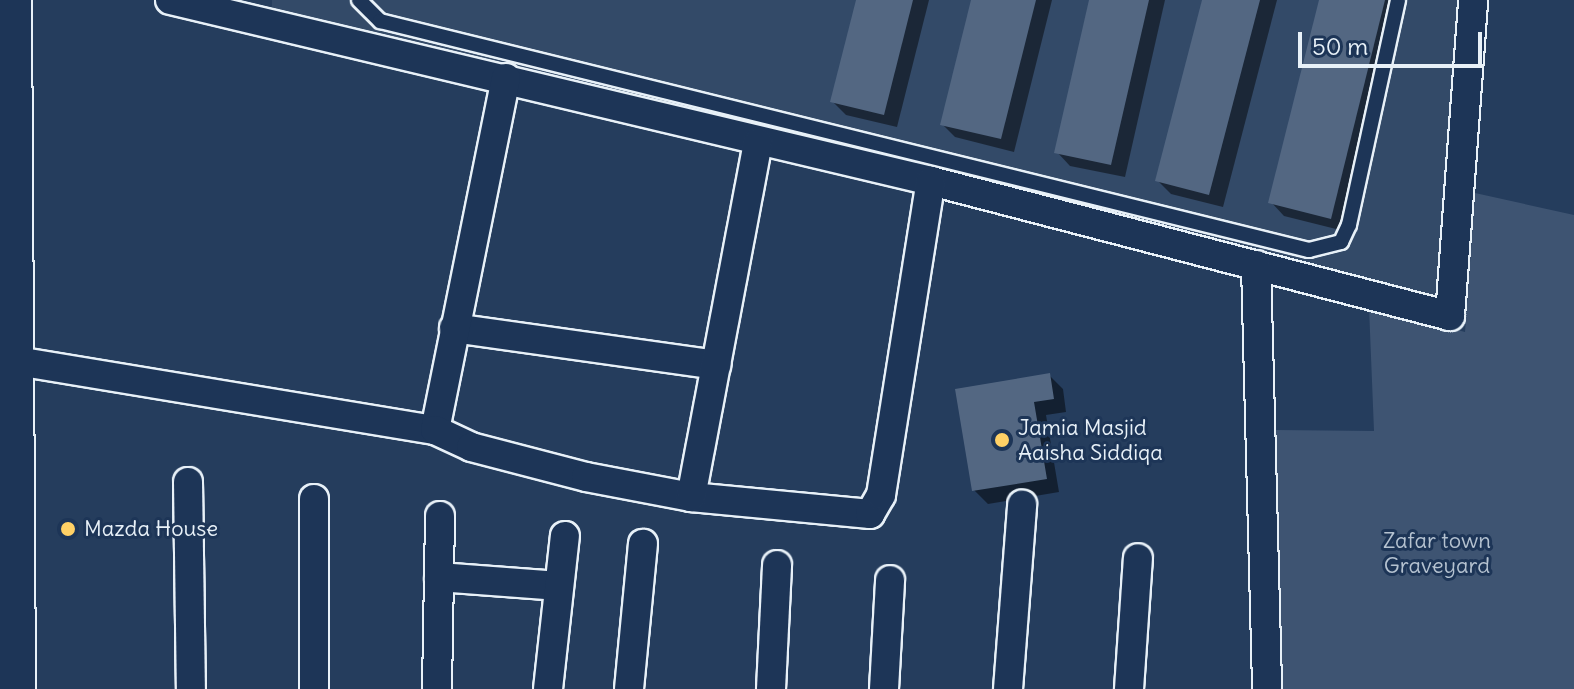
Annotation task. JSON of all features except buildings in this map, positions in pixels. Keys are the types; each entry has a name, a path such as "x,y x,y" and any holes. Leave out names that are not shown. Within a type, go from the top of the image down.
{"main road":[{"path":"9,0 13,689"}],"street":[{"path":"170,0 931,181 1450,316 1473,0"},
{"path":"435,430 506,78"},
{"path":"691,497 758,142"},
{"path":"11,360 435,430 485,451 691,497 870,514 881,495 931,181"},
{"path":"1256,265 1267,689"},
{"path":"454,328 716,365"},
{"path":"188,482 191,689"},
{"path":"314,499 314,689"},
{"path":"1008,689 1022,505"},
{"path":"437,689 440,516"},
{"path":"548,689 565,536"},
{"path":"629,689 643,544"},
{"path":"1129,689 1138,558"},
{"path":"771,689 777,565"},
{"path":"439,577 559,586"},
{"path":"884,689 890,580"}],"lane":[{"path":"359,0 380,21 1309,250 1341,242 1349,225 1398,0"}],"shaded area":[{"path":"272,0 1459,0 1439,298 272,11"}],"green space":[{"name":"Zafar town Graveyard","path":"1475,193 1574,215 1574,689 1276,689 1275,430 1374,431 1369,307 1465,332"}],"place":[{"name":"Jamia Masjid Aaisha Siddiqa","path":"1002,440"},
{"name":"Mazda House","path":"68,529"}]}
